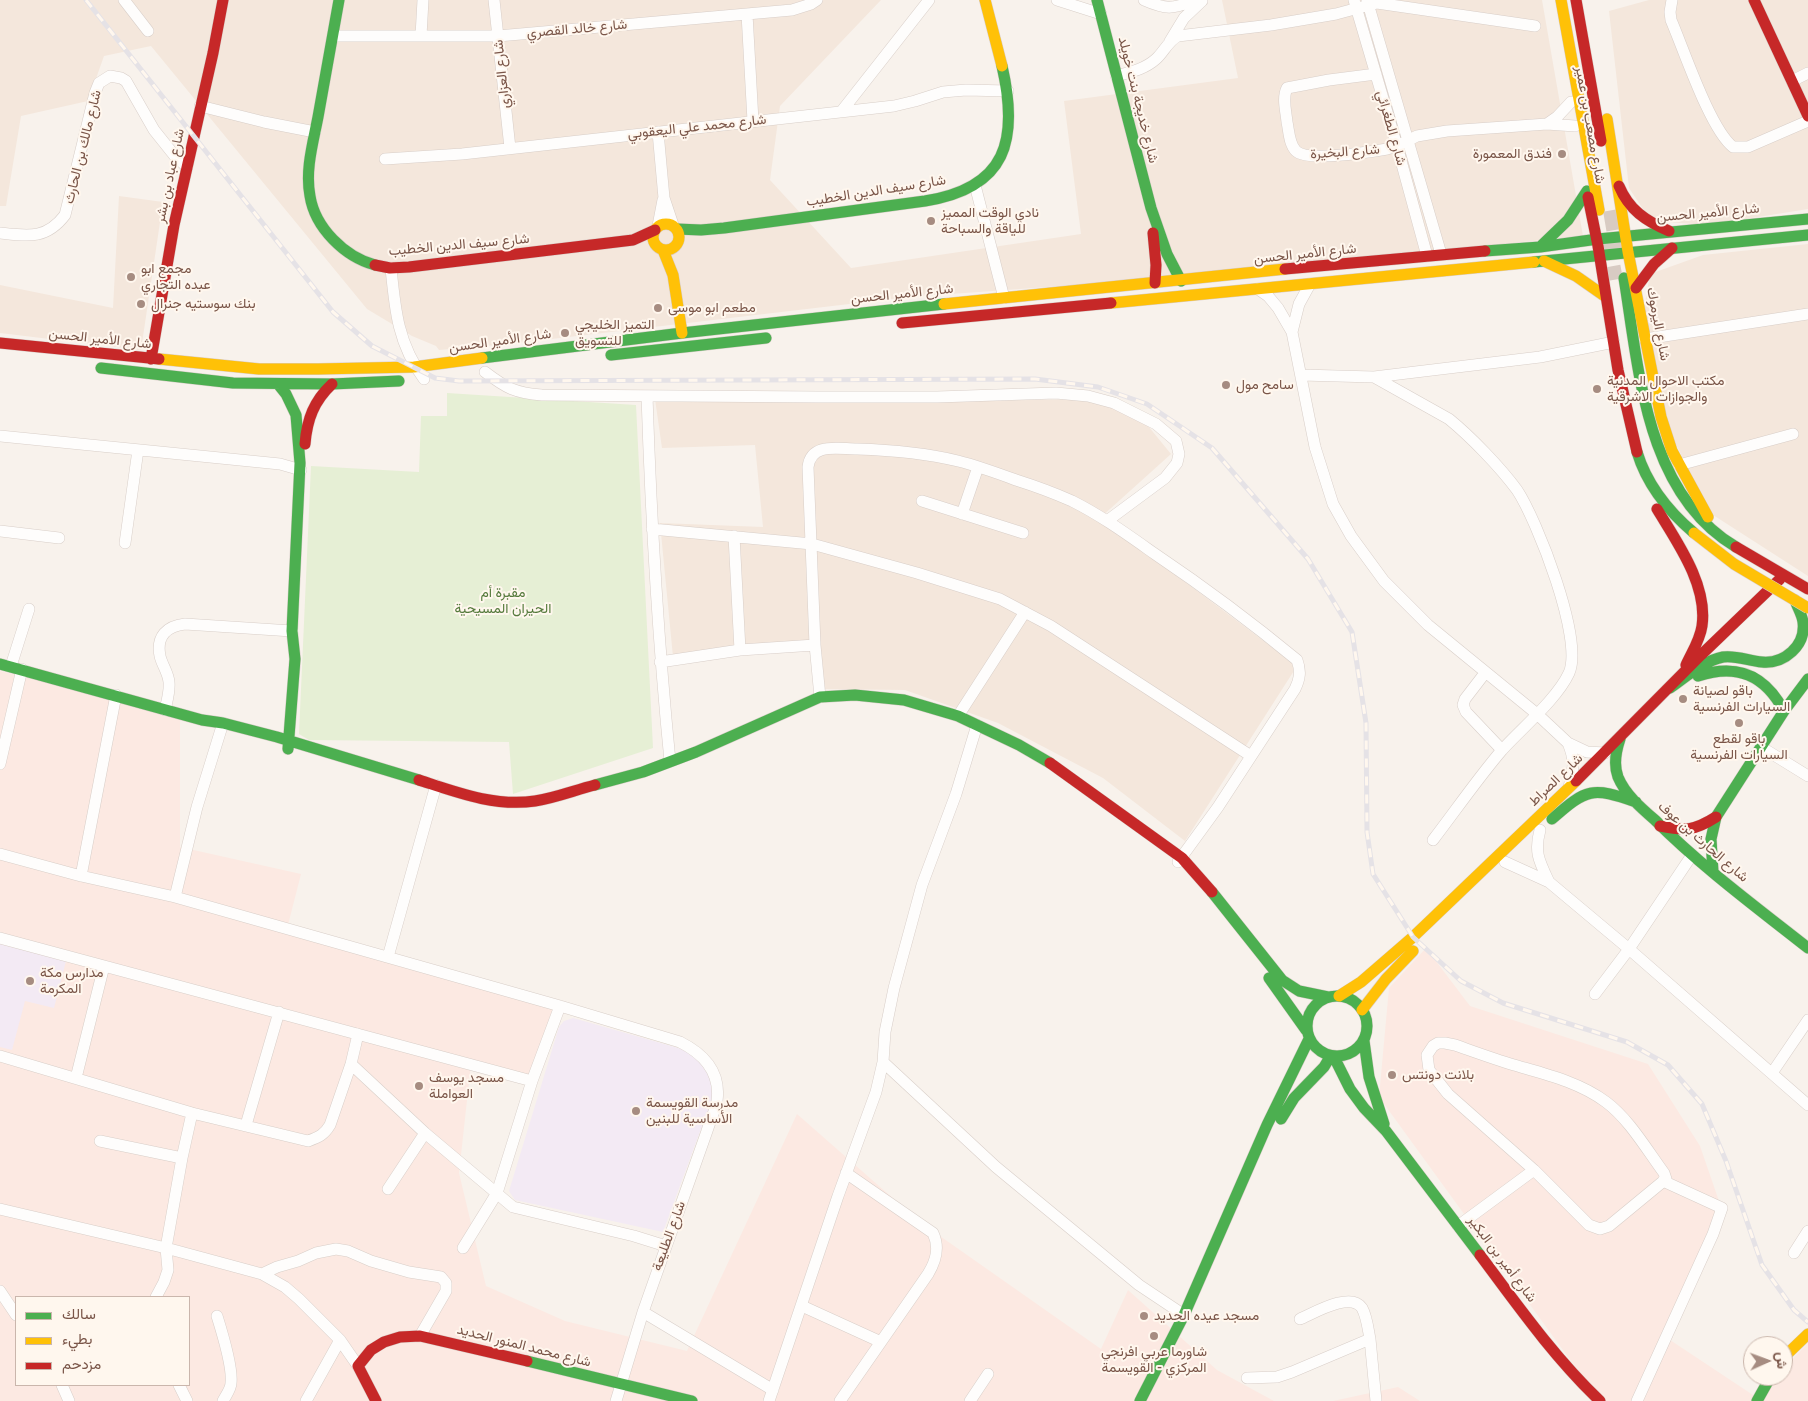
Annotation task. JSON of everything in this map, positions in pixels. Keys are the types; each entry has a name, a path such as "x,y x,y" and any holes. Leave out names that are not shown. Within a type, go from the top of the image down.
{"main road":[{"name":"شارع عباد بن بشر","path":"151,359 174,225 223,0"},
{"name":"شارع سيف الدين الخطيب","path":"339,0 308,177 310,201 314,211 329,234 350,254 368,263 391,268 514,256 633,240 657,228"},
{"name":"شارع سيف الدين الخطيب","path":"675,227 701,230 951,196 975,185 997,163 1004,150 1010,108 1008,90 985,0"},
{"name":"شارع خديجة بنت خويلد","path":"1097,0 1151,208 1167,254 1181,281"},
{"name":"شارع مصعب بن عمير","path":"1554,0 1587,191 1596,214"},
{"name":"شارع مصعب بن عمير","path":"1560,0 1596,214 1601,255"},
{"name":"شارع مصعب بن عمير","path":"1576,0 1618,212 1626,236 1628,252"},
{"name":"شارع مصعب بن عمير","path":"1584,0 1619,186 1618,212"},
{"path":"1754,0 1808,116"},
{"path":"1619,186 1624,200 1636,213 1669,231"},
{"path":"1540,247 1568,220 1587,191"},
{"name":"شارع خديجة بنت خويلد","path":"1151,208 1155,252 1155,283"},
{"path":"1596,214 1600,225 1611,225 1618,212"},
{"name":"شارع الأمير الحسن","path":"0,343 151,359 272,369 414,367 682,332 1441,254 1540,247 1669,231 1808,219"},
{"path":"673,275 680,236 675,227 666,224 657,228 653,237 660,247 673,275 682,332"},
{"name":"شارع سيف الدين الخطيب","path":"677,245 701,230"},
{"name":"شارع الأمير الحسن","path":"894,323 1808,235"},
{"name":"شارع سيف الدين الخطيب","path":"633,240 660,247"},
{"path":"660,247 670,250 677,245"},
{"path":"1636,288 1654,264 1672,248"},
{"name":"شارع اليرموك","path":"1628,252 1618,276 1606,296 1630,429 1641,464 1654,490 1678,520 1711,548 1746,572 1808,608"},
{"name":"شارع اليرموك","path":"1601,255 1618,276 1636,288 1660,417 1679,464 1720,538"},
{"path":"1542,260 1563,268 1606,296"},
{"name":"شارع اليرموك","path":"1618,276 1635,404 1642,435 1666,492 1679,514 1694,533"},
{"name":"شارع اليرموك","path":"1618,276 1642,399 1669,472 1683,497 1720,538 1808,589"},
{"path":"597,356 774,337"},
{"name":"شارع الأمير الحسن","path":"89,366 233,383 332,384 429,379"},
{"name":"شارع الأمير الحسن","path":"480,373 503,369"},
{"path":"278,384 286,394 296,415 301,466 292,631 295,659 289,745"},
{"path":"301,466 308,419 312,407 317,398 332,384"},
{"path":"1641,464 1653,503 1683,548 1697,582 1702,626 1696,645 1681,676"},
{"name":"شارع الصراط","path":"1333,996 1361,982 1413,937 1605,753 1784,575"},
{"path":"1670,688 1707,663 1722,657 1743,657 1766,662 1779,660 1793,652 1802,638 1803,621 1794,600"},
{"path":"276,741 285,698 288,658 292,645"},
{"path":"11,666 276,741 454,796 460,794 501,802 535,801 643,772 696,752 820,697 856,695 904,700 958,716 1019,745 1062,771 1161,844 1180,860 1208,888 1287,986 1303,993 1348,998 1356,1003 1367,1020 1364,1040 1358,1049 1349,1054 1332,1057 1321,1053 1314,1047 1268,977 1180,860"},
{"path":"1661,696 1708,671 1722,668 1733,669 1769,688 1779,699 1784,711"},
{"path":"1713,872 1711,840 1716,817 1784,711 1808,679"},
{"name":"شارع الحارث بن عوف","path":"1621,737 1616,755 1616,770 1619,778 1636,802 1692,855 1808,948"},
{"name":"شارع الصراط","path":"1362,1010 1398,965 1575,798 1582,794 1598,791 1636,802"},
{"path":"1660,826 1684,831 1695,830 1716,817"},
{"path":"1140,1401 1184,1315 1307,1034 1307,1019 1311,1009 1318,1002 1333,996"},
{"name":"شارع أمير بن البكير","path":"1364,1040 1369,1077 1386,1130"},
{"path":"1149,1401 1228,1242 1286,1108 1294,1096 1323,1070 1332,1057"},
{"name":"شارع أمير بن البكير","path":"1332,1057 1350,1089 1364,1108 1386,1130 1547,1344 1580,1382 1600,1401"},
{"path":"1793,1348 1808,1334"},
{"name":"شارع محمد المنور الحديد","path":"358,1366 366,1354 378,1345 396,1337 420,1336 692,1401"},
{"path":"358,1366 376,1401"},
{"path":"1757,1401 1765,1386"}],"street":[{"path":"124,0 148,32"},
{"path":"421,36 423,0"},
{"name":"شارع العزاري","path":"494,0 510,148"},
{"name":"شارع خالد القصري","path":"334,36 498,36 792,10 817,0"},
{"path":"841,112 929,0"},
{"path":"1057,0 1101,14"},
{"path":"1144,0 1157,6 1171,8 1198,0"},
{"path":"1170,42 1184,18 1204,0"},
{"path":"1672,0 1671,20 1710,113 1726,142 1733,148 1748,146 1808,121"},
{"name":"شارع الطغرائي","path":"1367,3 1441,254"},
{"path":"1116,76 1148,65 1165,49 1174,37 1271,25 1355,4 1377,3 1396,5 1535,26"},
{"name":"شارع الطغرائي","path":"1355,4 1427,256"},
{"path":"746,14 753,121"},
{"path":"1792,81 1808,72"},
{"name":"شارع البخيرة","path":"1376,74 1287,88 1284,101 1291,142 1295,151 1302,155 1315,157 1377,151 1397,146 1416,136 1447,131 1547,124 1575,126"},
{"name":"شارع مالك بن الحارث","path":"0,233 33,235 44,233 56,226 64,215 95,93 100,83 110,76 126,81 154,130 174,155 187,167"},
{"name":"شارع محمد علي اليعقوبي","path":"385,159 462,154 894,106 943,92 1008,90"},
{"path":"1547,124 1557,117 1571,102"},
{"path":"200,106 315,132"},
{"path":"658,132 664,198 675,227"},
{"path":"975,185 1004,298"},
{"path":"657,228 664,198"},
{"path":"391,268 399,332 414,367 429,379"},
{"path":"1292,332 1299,304 1310,284"},
{"path":"1258,289 1268,296 1278,308 1292,332 1315,447 1333,504 1351,536 1384,581 1428,625 1537,714 1568,743 1587,752 1605,753"},
{"path":"1645,339 1808,314"},
{"path":"1301,375 1374,377 1540,357 1614,342"},
{"path":"480,373 510,389 527,394 819,398 1056,393 1103,399 1156,424 1176,442 1179,454 1177,463 1165,478 1107,521"},
{"path":"1374,377 1449,419 1504,474 1517,491 1529,513 1556,581 1572,641 1572,662 1569,673 1562,684 1537,714 1502,750 1433,840"},
{"path":"648,396 652,529 660,662 670,761"},
{"path":"1679,464 1792,434"},
{"path":"0,436 301,466"},
{"path":"124,543 138,450"},
{"path":"820,697 815,645 808,467 809,458 818,450 898,451 941,458 978,467 1038,487 1072,501 1107,521 1218,597 1297,660 1300,673 1299,681 1251,756 1180,860"},
{"path":"962,514 978,467"},
{"path":"922,501 1023,532"},
{"path":"652,529 812,544 1000,599 1050,626 1251,756"},
{"path":"0,531 59,538"},
{"path":"734,536 740,650"},
{"path":"0,764 11,666 29,610"},
{"path":"958,716 1025,612"},
{"path":"165,710 169,681 160,658 159,642 163,634 170,628 185,624 292,631"},
{"path":"660,662 740,650 815,645"},
{"path":"1485,673 1465,699 1463,705 1466,712 1502,750"},
{"path":"80,876 116,695"},
{"path":"642,1312 771,1396 846,1173 876,1092 883,1062 885,1032 894,988 922,885 956,794 977,725"},
{"path":"175,897 197,807 222,726"},
{"path":"1568,743 1574,760 1568,788"},
{"path":"1761,747 1808,776"},
{"path":"388,957 435,789"},
{"path":"1540,830 1536,851 1548,882"},
{"path":"0,854 80,876 175,897 560,1006 532,1080 497,1193 463,1248"},
{"path":"1595,994 1629,949 1692,855"},
{"path":"1505,862 1548,882 1629,949 1808,1105"},
{"path":"0,938 532,1080"},
{"path":"76,1078 104,966"},
{"name":"شارع الطليعة","path":"560,1006 680,1042 704,1058 713,1072 717,1085 716,1101 642,1312 616,1401"},
{"path":"246,1125 279,1012"},
{"path":"1772,1073 1808,1020"},
{"path":"0,1056 192,1113 308,1141 326,1133 330,1125 351,1064 358,1034"},
{"path":"1438,1043 1455,1045 1556,1077 1594,1094 1611,1106 1624,1119 1666,1176 1664,1181 1609,1226 1600,1229 1589,1225 1534,1170 1448,1094 1435,1080 1427,1063 1427,1055 1433,1046 1438,1043"},
{"path":"883,1062 996,1167 1139,1285 1184,1315"},
{"path":"351,1064 425,1133 513,1207 634,1236 666,1246"},
{"path":"157,1296 168,1270 166,1248 192,1113"},
{"path":"388,1189 425,1133"},
{"path":"100,1141 182,1158"},
{"path":"1458,1226 1534,1170"},
{"path":"840,1401 934,1264 938,1242 933,1234 846,1173"},
{"path":"1637,1401 1713,1234 1722,1208 1664,1181"},
{"path":"0,1209 166,1248 262,1274 285,1287 340,1340 358,1366"},
{"path":"1794,1253 1808,1231"},
{"path":"262,1274 277,1266 298,1261 316,1253 336,1249 348,1251 371,1261 409,1272 441,1277 446,1283 446,1291 420,1336"},
{"path":"0,1291 15,1314"},
{"path":"1300,1319 1345,1301 1355,1302 1361,1307 1370,1339 1376,1401"},
{"path":"802,1306 881,1342"},
{"path":"217,1316 224,1339 231,1378 230,1389 223,1401"},
{"path":"1246,1378 1277,1377 1370,1339"},
{"path":"306,1401 340,1340"},
{"path":"970,1401 988,1374"},
{"path":"62,1386 70,1401"},
{"path":"180,1386 187,1401"}],"shaded area":[{"path":"0,0 881,0 780,106 770,180 851,268 1081,234 1064,101 1238,78 1222,0 1542,0 1583,236 1131,281 909,297 509,344 439,350 436,346 412,336 367,309 151,46 104,56 88,101 21,116 6,206 0,206"},
{"path":"1649,0 1808,0 1808,209 1708,225 1651,221 1629,188 1609,11"},
{"path":"119,196 163,202 141,350 0,333 0,285 113,308"},
{"path":"1808,244 1808,576 1710,513 1664,420 1644,309 1650,274 1703,255"},
{"path":"655,399 895,402 1096,399 1144,421 1171,454 1100,518 1297,666 1185,841 1103,778 998,723 905,690 821,689 821,641 673,657 660,523 763,527 755,445 662,448"},
{"path":"0,671 180,715 180,847 301,874 288,925 559,1003 534,1078 471,1064 459,1173 486,1286 565,1321 687,1351 797,1114 920,1222 1101,1349 1128,1290 1217,1370 1274,1401 0,1401"},
{"name":"مدارس مكة المكرمة","path":"0,944 66,961 54,1008 25,1001 12,1050 0,1047"},
{"path":"1426,948 1470,1006 1648,1064 1700,1146 1720,1204 1667,1338 1756,1397 1766,1386 1793,1386 1793,1359 1808,1343 1808,1401 1600,1401 1379,1097 1389,988"},
{"path":"573,1018 692,1052 706,1067 712,1085 712,1099 663,1232 515,1200 509,1191 559,1027 564,1021"},
{"path":"1398,1387 1420,1401 1333,1401"}],"green space":[{"name":"مقبرة أم الحيران المسيحية","path":"447,393 636,405 653,748 513,794 509,742 309,740 299,734 311,466 419,472 421,416 447,416"}],"tunnel":[{"path":"1613,210 1620,251"},
{"path":"1605,237 1613,280"}],"railway":[{"path":"86,0 333,312 372,346 435,378 459,381 1035,379 1098,387 1147,404 1212,448 1308,559 1352,632 1366,723 1367,832 1373,874 1413,937 1461,981 1503,1003 1627,1042 1668,1065 1702,1104 1726,1161 1762,1265 1794,1310 1808,1322"}],"traffic: fast":[{"path":"339,0 310,157 308,176 310,196 318,219 333,240 353,255 375,265"},
{"path":"1097,0 1151,208 1167,254 1181,281"},
{"path":"677,229 701,230 724,228 925,201 953,195 974,185 990,172 1001,156 1007,138 1009,116 1002,66"},
{"path":"1540,247 1568,220 1587,191"},
{"path":"1485,251 1808,219"},
{"path":"1534,262 1808,235"},
{"path":"1624,278 1642,390 1652,428 1665,463 1683,496 1706,524 1736,547"},
{"path":"482,358 682,333 944,304"},
{"path":"611,355 766,338"},
{"path":"101,368 233,383 332,384 399,381"},
{"path":"278,384 286,394 296,415 300,463 292,631 295,659 288,749"},
{"path":"1637,452 1646,475 1660,497 1694,533"},
{"path":"1670,688 1702,666 1723,657 1762,662 1770,662 1785,657 1797,646 1803,631 1803,622 1795,600"},
{"path":"0,664 202,720 223,723 277,737 419,780"},
{"path":"1698,676 1725,671 1748,675 1768,689 1784,711"},
{"path":"1713,872 1711,839 1716,817 1784,711 1808,679"},
{"path":"595,785 643,772 696,752 820,697 855,695 904,700 958,716 1019,745 1050,763"},
{"path":"1620,739 1617,748 1616,772 1621,783 1634,800 1710,870 1808,948"},
{"path":"1552,819 1574,801 1591,793 1609,794 1636,802"},
{"path":"1212,892 1282,980 1299,991 1328,997"},
{"path":"1269,978 1306,1030"},
{"path":"1331,996 1343,996 1359,1004 1365,1014 1367,1026 1365,1038 1359,1048 1343,1056 1331,1056 1315,1048 1307,1032 1307,1020 1315,1004 1331,996"},
{"path":"1140,1401 1184,1315 1267,1125 1309,1039"},
{"path":"1364,1041 1369,1077 1384,1124"},
{"path":"1281,1119 1294,1098 1324,1067 1330,1057"},
{"path":"1334,1057 1350,1089 1364,1108 1386,1131 1480,1255"},
{"path":"527,1361 692,1401"},
{"path":"1757,1401 1765,1386"}],"traffic: slow":[{"path":"985,0 1002,66"},
{"path":"1561,0 1599,210"},
{"path":"1607,119 1628,252 1661,417 1672,451 1708,517"},
{"path":"666,224 675,228 679,237 675,246 666,250 657,246 653,237 657,228 666,224"},
{"path":"663,250 673,275 682,333"},
{"path":"1544,261 1576,276 1606,297"},
{"path":"1111,303 1534,262"},
{"path":"944,304 1285,269"},
{"path":"159,359 259,369 318,369 414,367 482,358"},
{"path":"1694,533 1734,564 1808,608"},
{"path":"1339,996 1361,982 1413,937 1576,781"},
{"path":"1362,1010 1386,979 1413,951"},
{"path":"1793,1348 1808,1334"}],"traffic: jam":[{"path":"151,359 174,225 213,53 223,0"},
{"path":"1576,0 1601,141"},
{"path":"1754,0 1808,116"},
{"path":"1619,186 1628,202 1639,214 1669,231"},
{"path":"1588,197 1618,370 1637,452"},
{"path":"375,265 390,268 409,267 633,240 655,230"},
{"path":"1153,233 1156,265 1155,283"},
{"path":"1636,288 1654,264 1672,248"},
{"path":"1285,269 1485,251"},
{"path":"902,323 1111,303"},
{"path":"0,343 159,359"},
{"path":"305,444 312,411 320,397 332,384"},
{"path":"1657,509 1689,564 1696,580 1703,611 1698,641 1686,665"},
{"path":"1736,547 1808,589"},
{"path":"1576,781 1701,655 1780,579"},
{"path":"1050,763 1182,858 1212,892"},
{"path":"419,780 476,797 505,802 542,800 595,785"},
{"path":"1660,826 1689,829 1716,817"},
{"path":"1480,1255 1552,1349 1600,1401"},
{"path":"376,1401 358,1366 371,1350 384,1342 400,1337 420,1336 527,1361"}],"place":[{"name":"فندق المعمورة","path":"1562,154"},
{"name":"نادي الوقت المميز للياقة والسباحة","path":"931,221"},
{"name":"مجمع ابو عبده التجاري","path":"131,277"},
{"name":"بنك سوستيه جنرال","path":"141,304"},
{"name":"مطعم ابو موسى","path":"658,308"},
{"name":"التميز الخليجي للتسويق","path":"565,333"},
{"name":"سامح مول","path":"1226,385"},
{"name":"مكتب الاحوال المدنية والجوازات الاشرقية","path":"1597,389"},
{"name":"باقو لصيانة السيارات الفرنسية","path":"1683,699"},
{"name":"باقو لقطع السيارات الفرنسية","path":"1739,723"},
{"name":"مدارس مكة المكرمة","path":"30,981"},
{"name":"بلانت دونتس","path":"1392,1075"},
{"name":"مسجد يوسف العواملة","path":"419,1086"},
{"name":"مدرسة القويسمة الأساسية للبنين","path":"636,1111"},
{"name":"مسجد عيده الحديد","path":"1144,1316"},
{"name":"شاورما عربي افرنجي المركزي - القويسمة","path":"1154,1336"}]}
